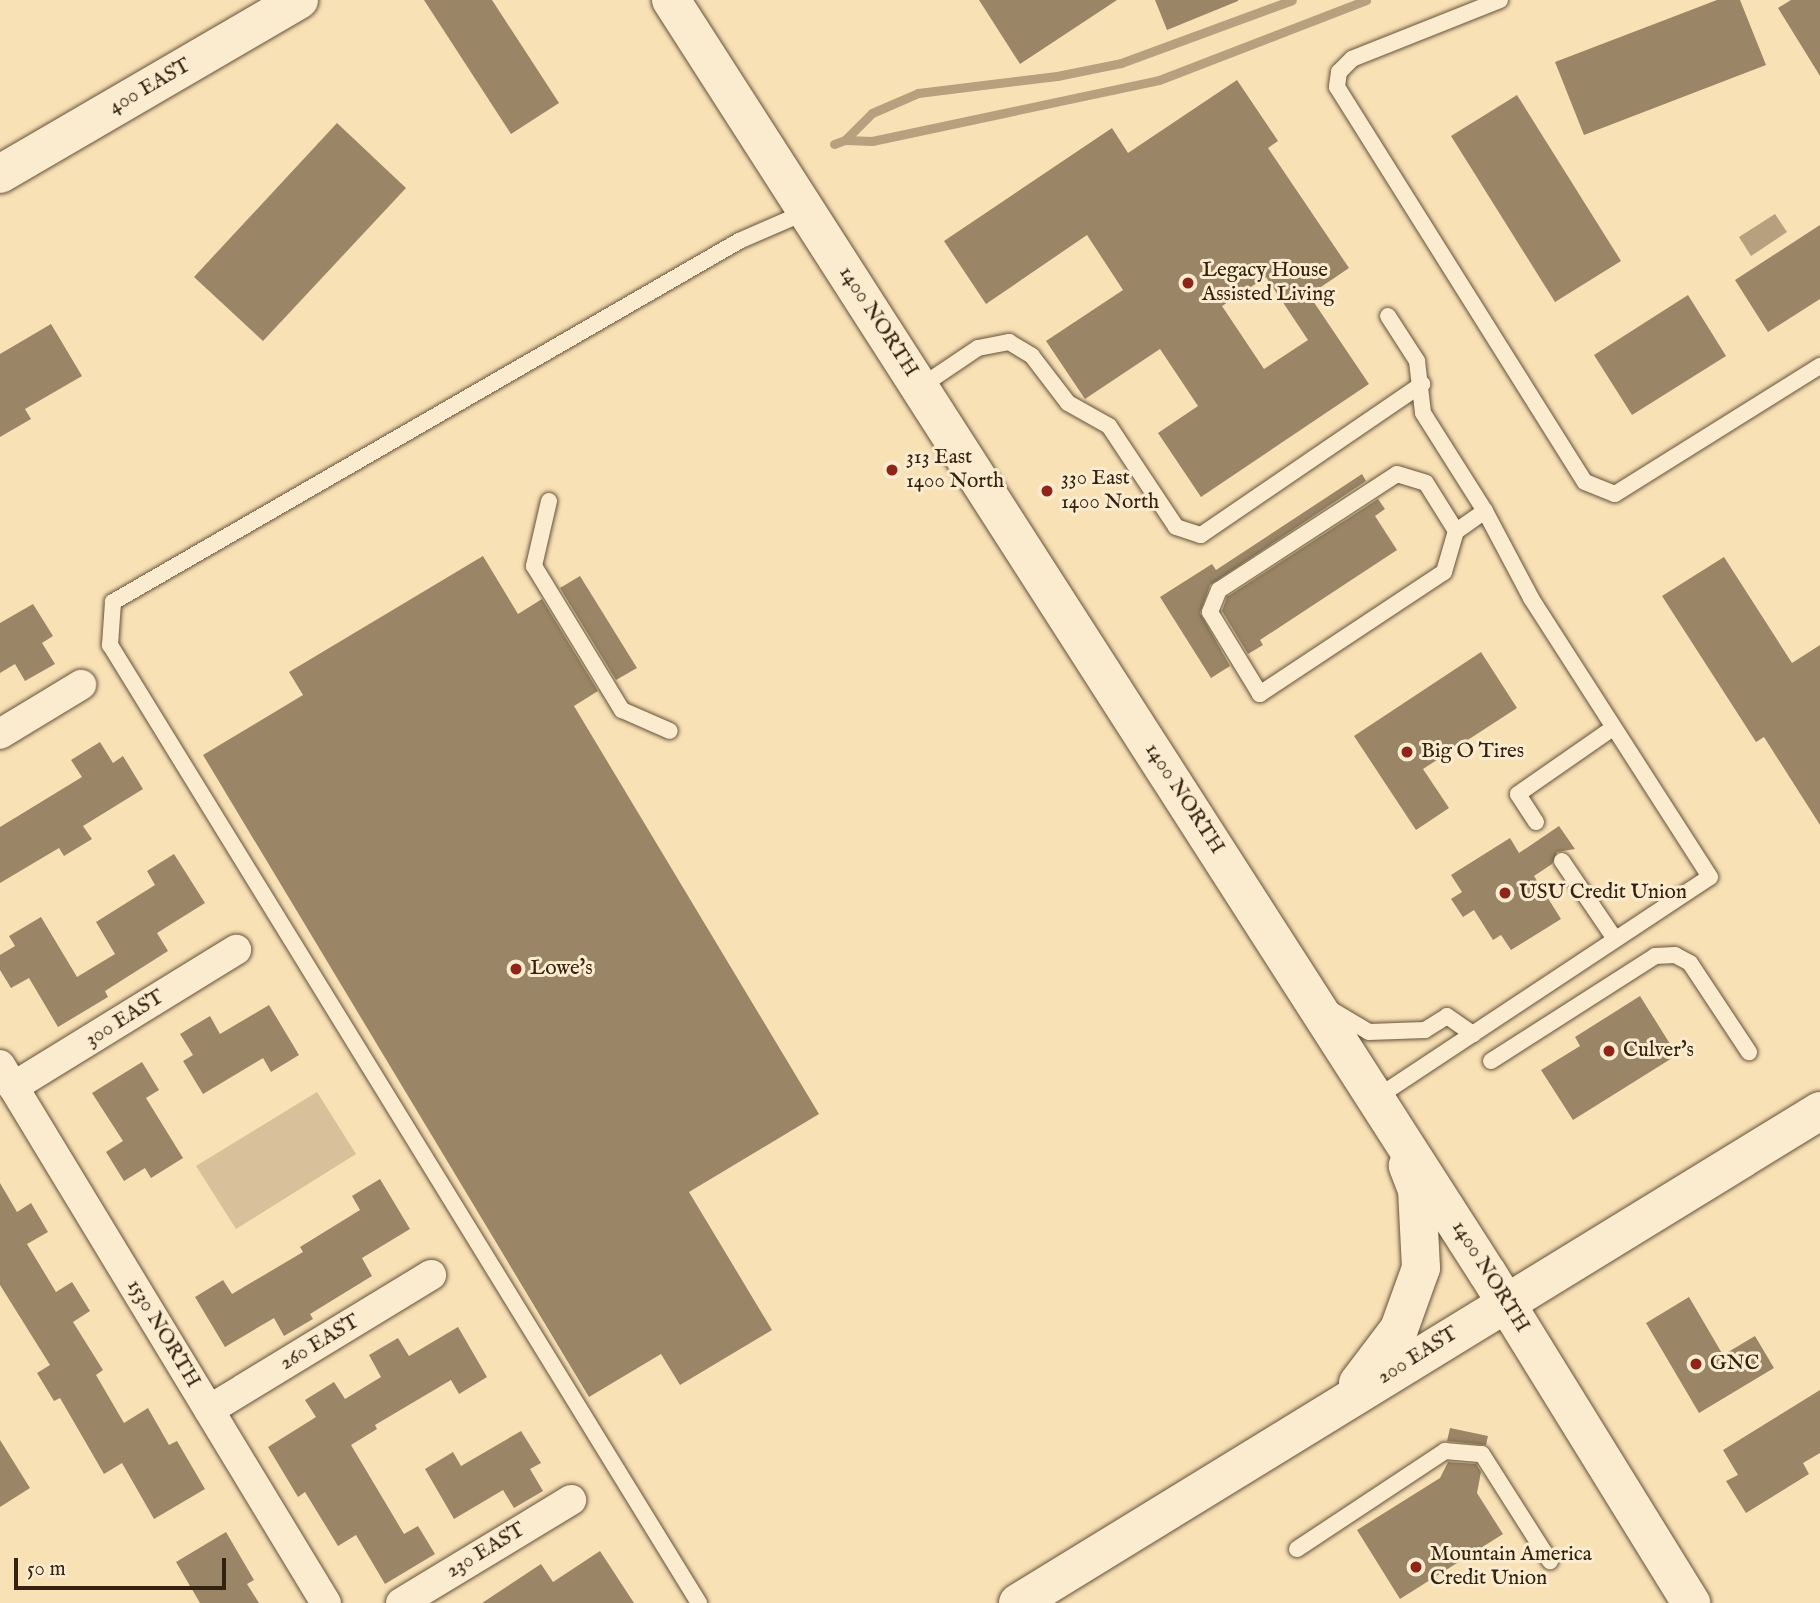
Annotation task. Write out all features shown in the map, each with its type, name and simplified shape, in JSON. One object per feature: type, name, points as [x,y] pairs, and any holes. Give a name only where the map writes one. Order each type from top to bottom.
[{"type":"main road","name":"400 EAST","points":[[0,174],[299,0]]},
{"type":"main road","name":"1400 NORTH","points":[[671,0],[1506,1302],[1690,1603]]},
{"type":"main road","name":"200 EAST","points":[[1017,1603],[1820,1111]]},
{"type":"main road","points":[[1344,1402],[1399,1329],[1421,1268],[1417,1190],[1385,1113]]},
{"type":"street","points":[[0,734],[81,685]]},
{"type":"street","name":"300 EAST","points":[[7,1076],[236,950]]},
{"type":"street","name":"1530 NORTH","points":[[7,1076],[326,1603]]},
{"type":"street","name":"260 EAST","points":[[209,1410],[431,1275]]},
{"type":"street","name":"230 EAST","points":[[401,1603],[571,1500]]},
{"type":"lane","points":[[1500,0],[1352,59],[1339,72],[1337,87],[1585,482],[1615,494],[1820,366]]},
{"type":"lane","points":[[699,1603],[110,645],[113,602],[728,247],[808,211]]},
{"type":"lane","points":[[1385,1113],[1473,1034],[1710,877],[1531,598],[1485,511],[1423,413],[1422,384],[1417,361],[1388,316]]},
{"type":"lane","points":[[920,387],[978,348],[1009,342],[1032,356],[1068,403],[1109,426],[1176,527],[1201,535],[1422,384]]},
{"type":"lane","points":[[1456,530],[1426,482],[1397,474],[1219,590],[1210,612],[1260,694],[1444,572],[1456,530],[1485,511]]},
{"type":"lane","points":[[549,501],[534,566],[622,710],[670,731]]},
{"type":"lane","points":[[1536,822],[1518,794],[1613,728]]},
{"type":"lane","points":[[1562,861],[1615,939]]},
{"type":"lane","points":[[1491,1061],[1655,956],[1675,955],[1690,963],[1749,1052]]},
{"type":"lane","points":[[1312,999],[1369,1032],[1425,1030],[1447,1016],[1473,1034]]},
{"type":"lane","points":[[1297,1549],[1445,1451],[1482,1454],[1550,1561]]},
{"type":"shaded area","points":[[1775,214],[1787,232],[1751,256],[1739,237]]},
{"type":"shaded area","points":[[317,1092],[356,1154],[236,1229],[196,1166]]},
{"type":"building","points":[[424,0],[492,0],[559,103],[511,134]]},
{"type":"building","points":[[979,0],[1117,0],[1020,64]]},
{"type":"building","points":[[1155,0],[1238,0],[1238,1],[1167,30]]},
{"type":"building","points":[[1717,0],[1740,0],[1766,65],[1584,135],[1555,62]]},
{"type":"building","points":[[1791,0],[1820,0],[1820,76],[1778,8]]},
{"type":"building","name":"Legacy House Assisted Living","points":[[1237,80],[1278,141],[1268,148],[1349,268],[1309,295],[1369,384],[1201,497],[1158,433],[1198,406],[1160,349],[1085,399],[1046,341],[1123,290],[1087,235],[986,304],[944,241],[1112,128],[1128,153]],"holes":[[[1266,277],[1308,340],[1264,369],[1222,306]]]},
{"type":"building","points":[[1517,95],[1621,261],[1555,302],[1451,136]]},
{"type":"building","points":[[337,123],[406,188],[263,341],[194,277]]},
{"type":"building","points":[[1820,225],[1820,299],[1768,332],[1735,280]]},
{"type":"building","points":[[1688,295],[1726,356],[1632,415],[1594,355]]},
{"type":"building","points":[[51,324],[82,376],[25,409],[31,419],[0,437],[0,354]]},
{"type":"building","points":[[1362,474],[1366,481],[1210,585],[1200,613],[1230,666],[1211,678],[1160,597],[1212,564],[1216,570]]},
{"type":"building","points":[[1378,499],[1385,509],[1375,516],[1397,550],[1260,640],[1263,645],[1248,654],[1222,611],[1227,597]]},
{"type":"building","points":[[483,556],[518,614],[542,599],[598,691],[574,706],[819,1114],[689,1192],[772,1330],[680,1385],[661,1354],[589,1397],[203,755],[303,695],[289,672]]},
{"type":"building","points":[[1724,557],[1792,663],[1820,645],[1820,825],[1764,737],[1756,742],[1662,596]]},
{"type":"building","points":[[580,576],[637,668],[616,680],[560,588]]},
{"type":"building","points":[[33,604],[53,636],[42,643],[55,664],[25,681],[15,664],[0,673],[0,623]]},
{"type":"building","name":"Big O Tires","points":[[1481,652],[1517,708],[1423,769],[1449,808],[1416,830],[1354,736]]},
{"type":"building","points":[[100,742],[113,763],[123,756],[143,789],[83,826],[92,839],[64,856],[59,848],[0,883],[0,827],[82,777],[71,760]]},
{"type":"building","points":[[1559,826],[1575,849],[1557,852],[1552,864],[1534,876],[1561,919],[1511,950],[1501,935],[1493,940],[1474,910],[1463,917],[1451,899],[1462,892],[1451,875],[1510,838],[1519,853]]},
{"type":"building","points":[[174,854],[205,903],[157,933],[168,951],[105,991],[108,997],[58,1027],[29,978],[11,988],[0,970],[0,955],[15,946],[9,936],[41,917],[77,977],[115,954],[96,922],[155,885],[147,871]]},
{"type":"building","points":[[1640,996],[1677,1055],[1573,1120],[1541,1070],[1580,1046],[1575,1037]]},
{"type":"building","points":[[269,1005],[299,1055],[271,1072],[263,1058],[203,1094],[183,1061],[193,1055],[180,1034],[210,1016],[220,1034]]},
{"type":"building","points":[[142,1062],[159,1090],[146,1098],[183,1158],[151,1178],[145,1168],[124,1181],[106,1152],[123,1141],[92,1093]]},
{"type":"building","points":[[380,1179],[410,1229],[362,1258],[372,1276],[310,1314],[313,1319],[284,1336],[274,1318],[225,1347],[195,1297],[223,1280],[232,1294],[303,1252],[300,1247],[360,1210],[352,1196]]},
{"type":"building","points":[[0,1183],[17,1212],[31,1203],[48,1232],[27,1244],[56,1292],[72,1282],[90,1311],[73,1322],[103,1370],[96,1375],[124,1423],[148,1408],[169,1445],[177,1441],[205,1489],[154,1519],[122,1463],[104,1474],[60,1398],[54,1401],[37,1373],[50,1365],[0,1285]]},
{"type":"building","points":[[1689,1297],[1723,1355],[1755,1336],[1774,1368],[1699,1413],[1646,1323]]},
{"type":"building","points":[[458,1327],[487,1377],[459,1394],[451,1380],[375,1425],[377,1429],[351,1445],[404,1534],[418,1526],[435,1554],[385,1584],[356,1535],[338,1546],[305,1492],[298,1497],[268,1447],[316,1417],[305,1400],[334,1382],[345,1399],[381,1377],[369,1355],[398,1338],[409,1356]]},
{"type":"building","points":[[1820,1390],[1820,1453],[1803,1463],[1809,1474],[1746,1513],[1726,1481],[1738,1475],[1723,1450]]},
{"type":"building","points":[[1450,1428],[1488,1436],[1486,1445],[1447,1441]]},
{"type":"building","points":[[521,1431],[541,1463],[530,1469],[543,1491],[514,1508],[503,1490],[454,1519],[425,1469],[453,1452],[461,1466]]},
{"type":"building","points":[[0,1440],[30,1488],[0,1507]]},
{"type":"building","name":"Mountain America Credit Union","points":[[1448,1462],[1476,1464],[1481,1472],[1477,1493],[1503,1534],[1400,1599],[1357,1530],[1440,1478]]},
{"type":"building","points":[[226,1532],[254,1580],[247,1584],[259,1603],[200,1603],[176,1562]]},
{"type":"building","points":[[600,1551],[634,1603],[482,1603],[541,1564],[553,1582]]},
{"type":"waterway","points":[[845,140],[872,113],[918,93],[1057,76],[1121,63],[1292,0]]},
{"type":"waterway","points":[[834,144],[845,140],[872,141],[1159,80],[1366,0]]},
{"type":"place","name":"Legacy House Assisted Living","points":[[1188,283]]},
{"type":"place","name":"313 East 1400 North","points":[[892,470]]},
{"type":"place","name":"330 East 1400 North","points":[[1047,491]]},
{"type":"place","name":"Big O Tires","points":[[1407,752]]},
{"type":"place","name":"USU Credit Union","points":[[1505,893]]},
{"type":"place","name":"Lowe's","points":[[516,969]]},
{"type":"place","name":"Culver's","points":[[1609,1051]]},
{"type":"place","name":"GNC","points":[[1696,1364]]},
{"type":"place","name":"Mountain America Credit Union","points":[[1416,1567]]}]
